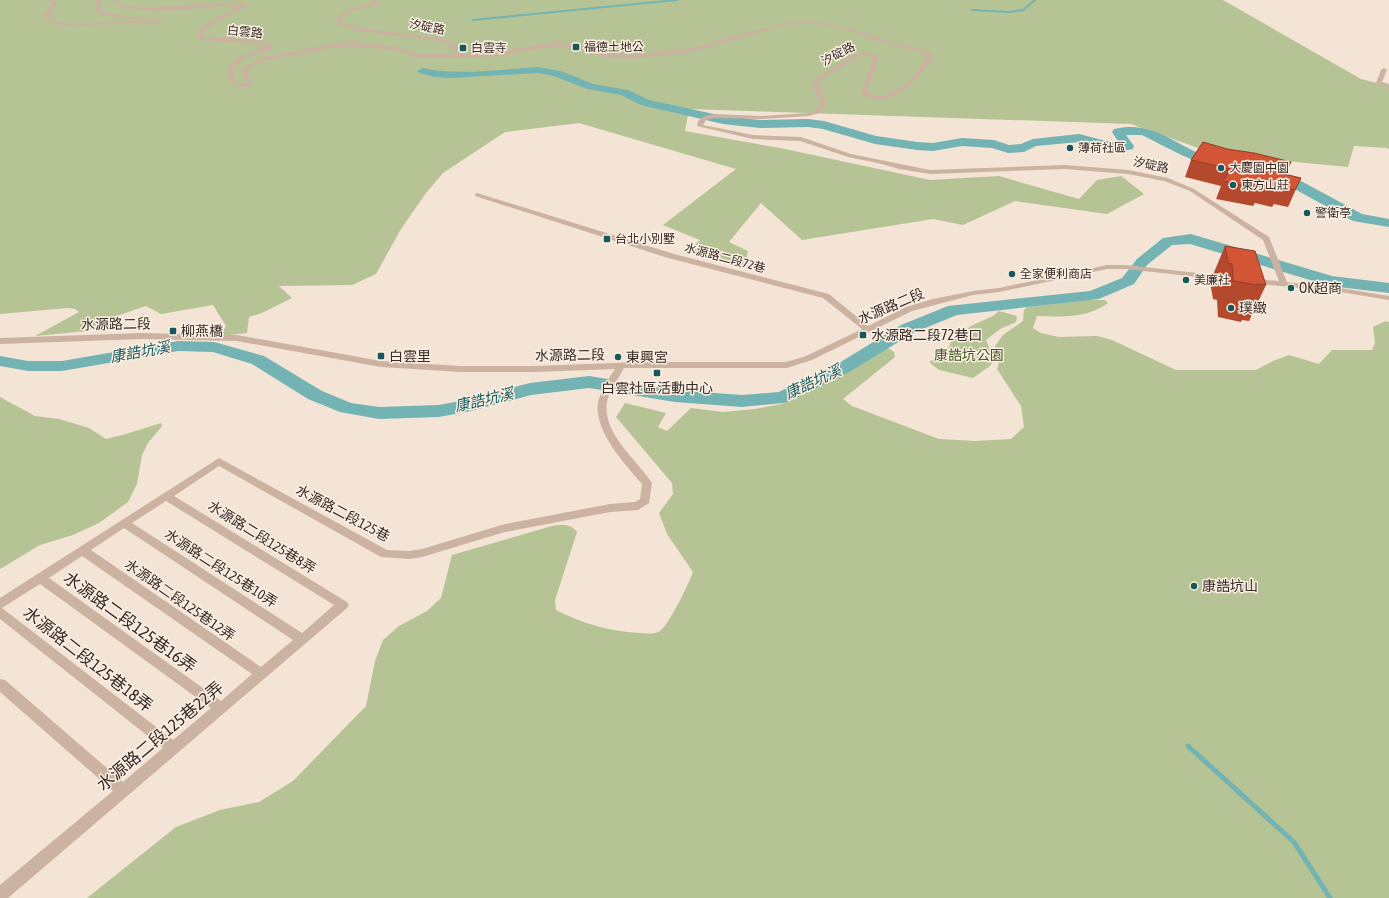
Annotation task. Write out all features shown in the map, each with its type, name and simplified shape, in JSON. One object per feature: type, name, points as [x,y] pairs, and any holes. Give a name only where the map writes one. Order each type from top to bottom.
[{"type":"street","points":[[50,0],[55,4],[46,15],[47,17],[65,25],[73,26],[112,22],[154,23],[164,20],[102,14],[98,10],[98,0]]},
{"type":"street","name":"白雲路","points":[[113,0],[118,5],[131,8],[244,5],[238,10],[214,21],[199,33],[200,37],[210,39],[246,41],[270,45],[267,49],[243,57],[230,68],[231,80],[238,85],[243,86],[250,84],[245,76],[246,68],[261,60],[330,46],[355,44],[399,49],[418,56],[471,56]]},
{"type":"street","name":"汐碇路","points":[[372,0],[379,4],[350,10],[338,19],[341,24],[359,29],[446,41],[461,54],[471,56],[500,54],[555,44],[569,45],[604,55],[629,57],[645,56],[692,50],[770,27],[798,22],[849,29],[876,39],[920,50],[928,54],[930,57],[919,74],[894,94],[881,99],[867,97],[864,94],[876,57],[868,54],[862,54],[856,56],[818,79],[815,85],[824,104],[816,112],[809,115],[775,117],[714,116],[702,119],[700,126],[753,137],[801,139],[850,156],[930,172],[1064,167],[1128,172],[1166,179],[1192,190],[1266,239],[1284,285]]},
{"type":"street","points":[[1384,70],[1379,83],[1389,86]]},
{"type":"street","name":"水源路二段72巷","points":[[477,195],[672,256],[826,296],[867,329]]},
{"type":"street","name":"水源路二段","points":[[0,340],[142,336],[237,338],[391,365],[461,369],[619,370],[639,365],[786,365],[809,358],[909,309],[936,301],[1107,268],[1126,267],[1284,285]]},
{"type":"street","points":[[1284,285],[1347,291],[1389,298]]},
{"type":"street","name":"水源路二段125巷","points":[[0,604],[219,461],[385,554],[409,555],[422,553],[505,528],[610,508],[638,506],[645,500],[647,483],[610,433],[603,418],[602,401],[619,370]]},
{"type":"street","name":"水源路二段125巷8弄","points":[[166,496],[343,605]]},
{"type":"street","name":"水源路二段125巷10弄","points":[[124,523],[302,639]]},
{"type":"street","name":"水源路二段125巷12弄","points":[[82,550],[261,674]]},
{"type":"street","name":"水源路二段125巷16弄","points":[[40,578],[220,708]]},
{"type":"street","name":"水源路二段125巷22弄","points":[[0,895],[343,605]]},
{"type":"street","name":"水源路二段125巷18弄","points":[[0,612],[173,748]]},
{"type":"street","points":[[0,684],[123,791]]},
{"type":"green space","points":[[0,0],[1223,0],[1361,79],[1389,86],[1389,149],[1354,146],[1348,167],[1215,154],[1131,124],[689,109],[685,131],[785,149],[930,180],[999,176],[1079,199],[1097,180],[1121,176],[1144,194],[1107,214],[1015,201],[963,225],[933,219],[802,240],[761,203],[729,242],[748,251],[745,263],[754,270],[688,251],[700,240],[663,225],[736,169],[579,123],[505,132],[443,173],[426,193],[401,229],[376,274],[352,285],[279,286],[292,298],[262,313],[249,317],[247,333],[220,336],[226,326],[213,305],[161,314],[146,306],[102,321],[88,331],[35,336],[79,312],[75,309],[68,308],[0,314]]},
{"type":"green space","points":[[1084,300],[1105,300],[1108,303],[1092,312],[1074,316],[1037,316],[1033,328],[1041,333],[1059,337],[1097,336],[1112,340],[1176,370],[1256,370],[1289,355],[1319,364],[1332,350],[1372,350],[1375,343],[1373,327],[1386,321],[1389,322],[1389,898],[87,898],[176,827],[220,810],[259,802],[293,781],[366,706],[375,661],[383,640],[399,626],[427,611],[441,598],[452,555],[552,526],[562,525],[572,527],[577,532],[555,600],[556,610],[586,623],[606,629],[647,633],[655,633],[660,631],[673,613],[693,572],[667,534],[659,513],[673,494],[672,483],[616,417],[625,403],[666,413],[658,427],[667,431],[691,408],[723,412],[755,409],[781,404],[825,383],[879,351],[888,348],[894,352],[895,357],[843,399],[852,406],[939,439],[975,441],[1011,439],[1024,427],[1021,406],[997,369],[1000,360],[995,346],[1003,335],[1023,321],[1024,310],[1027,307]]},
{"type":"green space","name":"康誥坑公園","points":[[999,311],[1017,316],[1016,322],[1000,329],[986,340],[994,360],[990,366],[973,378],[939,370],[929,362],[946,353],[951,342],[971,326],[993,316]]},
{"type":"green space","points":[[0,397],[35,416],[59,419],[89,428],[106,439],[161,423],[162,426],[148,443],[142,455],[137,484],[128,502],[99,523],[73,535],[40,545],[0,569]]},
{"type":"building","points":[[1203,142],[1227,149],[1254,153],[1291,162],[1284,174],[1301,178],[1295,190],[1281,186],[1280,190],[1262,185],[1261,189],[1223,181],[1230,169],[1191,160]]},
{"type":"building","points":[[1225,246],[1255,251],[1266,285],[1233,281],[1232,264],[1228,263]]},
{"type":"waterway","points":[[473,20],[677,0]]},
{"type":"waterway","points":[[972,10],[1009,12],[1023,10],[1035,0]]},
{"type":"waterway","points":[[423,71],[435,74],[450,75],[538,70],[557,73],[591,87],[624,92],[645,103],[723,120],[760,124],[808,123],[824,125],[875,140],[917,146],[933,147],[962,142],[994,144],[1008,149],[1024,148],[1033,143],[1079,138],[1105,145],[1123,147],[1128,146],[1118,132],[1133,130],[1145,132],[1210,162],[1220,163]]},
{"type":"waterway","points":[[1273,174],[1283,177],[1358,218],[1389,223]]},
{"type":"waterway","name":"康誥坑溪","points":[[0,361],[28,366],[62,366],[178,346],[214,347],[258,360],[315,395],[347,408],[379,413],[439,411],[471,405],[530,389],[589,382],[675,396],[742,401],[783,397],[845,367],[907,329],[954,310],[1093,296],[1128,281],[1142,262],[1168,241],[1191,239],[1330,281],[1389,288]]},
{"type":"waterway","points":[[1188,746],[1294,842],[1330,898]]},
{"type":"place","name":"福德土地公","points":[[576,47]]},
{"type":"place","name":"白雲寺","points":[[463,48]]},
{"type":"place","name":"薄荷社區","points":[[1070,148]]},
{"type":"place","name":"大慶園中園","points":[[1221,168]]},
{"type":"place","name":"東方山莊","points":[[1233,185]]},
{"type":"place","name":"警衛亭","points":[[1307,213]]},
{"type":"place","name":"台北小別墅","points":[[607,239]]},
{"type":"place","name":"全家便利商店","points":[[1012,274]]},
{"type":"place","name":"美廉社","points":[[1186,280]]},
{"type":"place","name":"OK超商","points":[[1291,288]]},
{"type":"place","name":"璞緻","points":[[1231,308]]},
{"type":"place","name":"柳燕橋","points":[[173,331]]},
{"type":"place","name":"水源路二段72巷口","points":[[863,335]]},
{"type":"place","name":"白雲里","points":[[381,356]]},
{"type":"place","name":"東興宮","points":[[618,357]]},
{"type":"place","name":"白雲社區活動中心","points":[[657,373]]},
{"type":"place","name":"康誥坑山","points":[[1194,586]]}]
